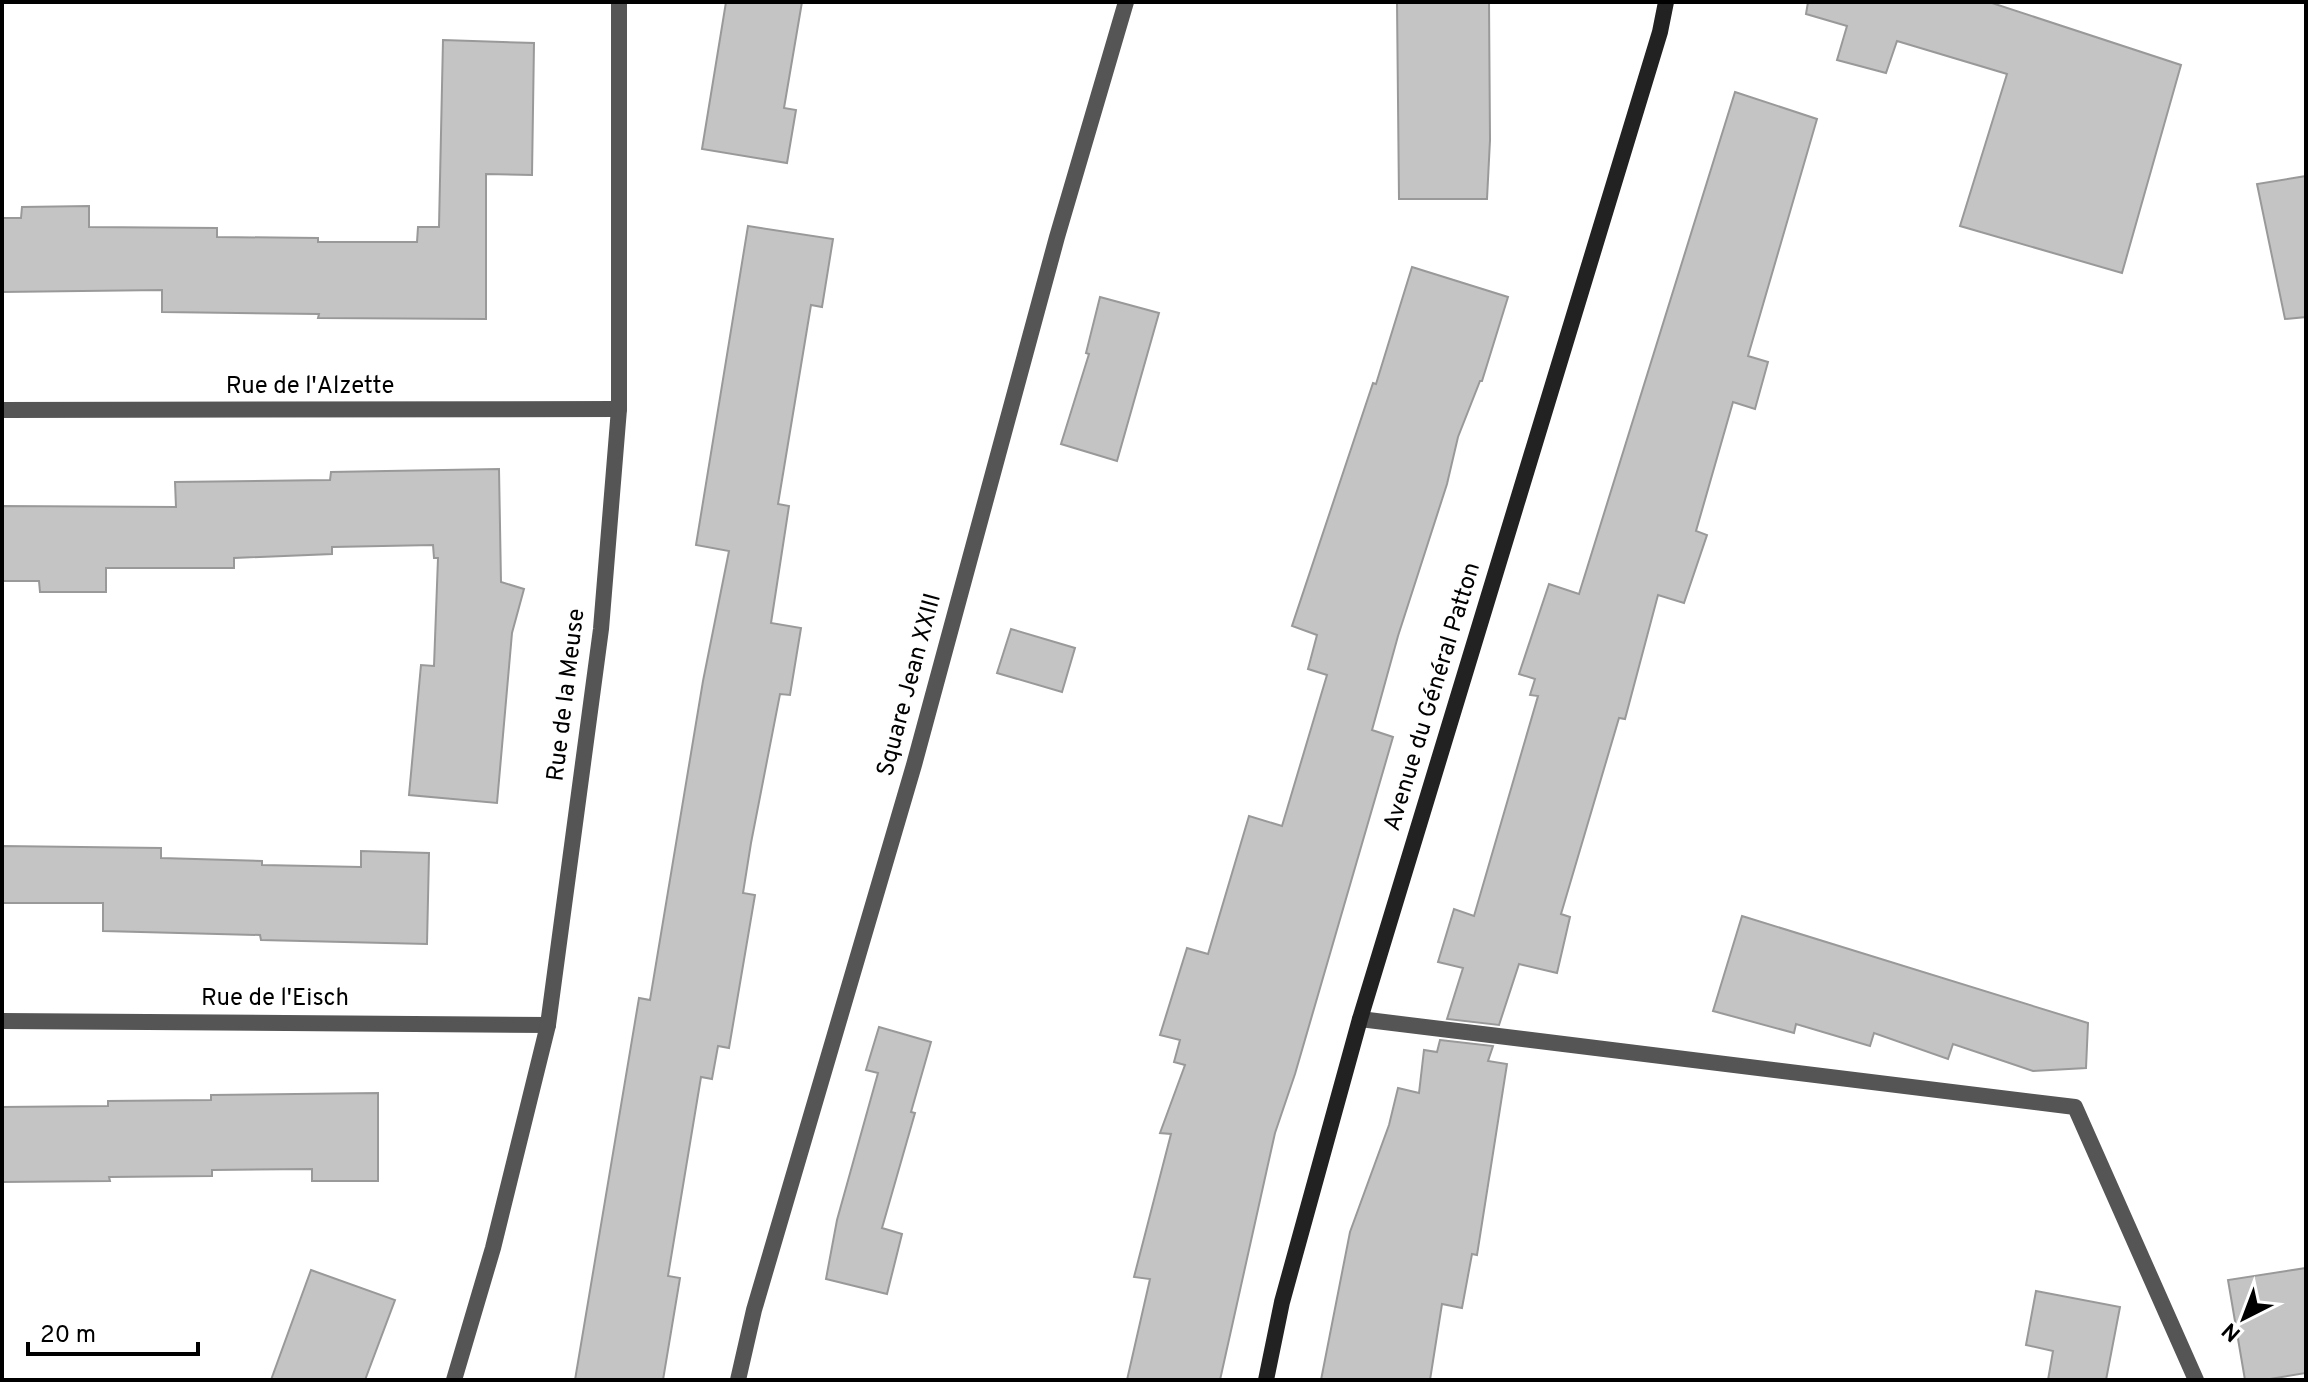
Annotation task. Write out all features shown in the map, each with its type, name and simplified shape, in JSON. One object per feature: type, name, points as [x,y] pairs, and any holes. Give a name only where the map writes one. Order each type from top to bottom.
[{"type":"main road","name":"Avenue du Général Patton","points":[[1266,1380],[1282,1302],[1360,1019],[1660,32],[1666,2]]},
{"type":"main road","name":"Avenue du Général Patton","points":[[1660,32],[1674,2]]},
{"type":"street","name":"Rue de la Meuse","points":[[454,1380],[493,1248],[548,1025],[601,629],[619,409],[619,2]]},
{"type":"street","name":"Square Jean XXIII","points":[[738,1380],[754,1310],[914,765],[1057,237],[1126,2]]},
{"type":"street","name":"Rue de l'Alzette","points":[[2,410],[619,409]]},
{"type":"street","points":[[1360,1019],[2075,1107],[2196,1380]]},
{"type":"street","name":"Rue de l'Eisch","points":[[2,1021],[548,1025]]},
{"type":"building","points":[[726,2],[802,2],[784,108],[796,110],[787,163],[702,149]]},
{"type":"building","points":[[1397,2],[1489,2],[1490,140],[1487,199],[1399,199]]},
{"type":"building","points":[[1808,2],[1989,2],[2181,65],[2122,273],[1960,226],[2007,74],[1897,41],[1886,73],[1837,60],[1847,26],[1806,14]]},
{"type":"building","points":[[443,40],[534,43],[532,175],[486,174],[486,319],[318,318],[319,314],[162,312],[162,290],[2,292],[2,218],[21,218],[22,207],[89,206],[89,227],[217,228],[217,237],[318,238],[318,242],[417,242],[418,227],[439,227]]},
{"type":"building","points":[[1735,92],[1817,119],[1748,356],[1768,362],[1755,409],[1733,402],[1696,531],[1707,535],[1684,603],[1658,595],[1625,719],[1619,718],[1561,914],[1570,917],[1557,973],[1519,964],[1499,1025],[1447,1019],[1463,968],[1438,962],[1454,909],[1474,916],[1538,696],[1530,695],[1535,679],[1519,674],[1549,584],[1579,594]]},
{"type":"building","points":[[2306,176],[2306,317],[2285,319],[2257,184]]},
{"type":"building","points":[[748,226],[833,239],[822,307],[811,305],[778,504],[789,506],[771,623],[801,628],[790,695],[780,694],[751,843],[743,893],[755,895],[729,1048],[718,1046],[712,1079],[701,1077],[668,1276],[680,1278],[663,1380],[575,1380],[639,998],[650,1000],[703,681],[729,551],[696,545]]},
{"type":"building","points":[[1412,267],[1508,297],[1482,381],[1458,437],[1447,484],[1398,636],[1372,730],[1393,737],[1275,1133],[1220,1380],[1127,1380],[1150,1279],[1134,1277],[1171,1134],[1160,1133],[1185,1065],[1174,1062],[1180,1040],[1160,1035],[1187,948],[1208,954],[1249,816],[1282,826],[1327,675],[1308,669],[1317,635],[1292,626],[1373,383],[1376,384]]},
{"type":"building","points":[[1100,297],[1159,313],[1117,461],[1061,444],[1089,354],[1086,353]]},
{"type":"building","points":[[499,469],[501,582],[524,589],[512,633],[497,803],[409,795],[421,665],[434,666],[438,558],[434,558],[433,545],[332,547],[332,554],[234,558],[234,568],[106,568],[106,592],[40,592],[39,581],[2,581],[2,506],[176,507],[175,482],[330,480],[331,472]]},
{"type":"building","points":[[1011,629],[1075,648],[1062,692],[997,673]]},
{"type":"building","points":[[2,846],[161,848],[161,858],[262,861],[262,865],[361,867],[361,851],[429,853],[427,944],[261,940],[260,935],[103,931],[103,903],[2,903]]},
{"type":"building","points":[[1742,916],[2088,1023],[2086,1068],[2033,1071],[1953,1044],[1948,1059],[1874,1033],[1870,1046],[1796,1024],[1794,1033],[1713,1011]]},
{"type":"building","points":[[879,1027],[931,1042],[911,1112],[915,1113],[882,1228],[902,1234],[887,1294],[826,1279],[837,1220],[878,1073],[866,1070]]},
{"type":"building","points":[[1440,1040],[1493,1046],[1488,1061],[1507,1064],[1477,1255],[1472,1254],[1462,1308],[1442,1304],[1430,1380],[1321,1380],[1350,1232],[1389,1125],[1398,1088],[1419,1093],[1424,1050],[1437,1052]]},
{"type":"building","points":[[378,1093],[378,1181],[312,1181],[312,1169],[212,1170],[212,1176],[109,1177],[110,1181],[2,1182],[2,1107],[108,1106],[108,1101],[211,1100],[211,1095]]},
{"type":"building","points":[[2306,1268],[2306,1373],[2245,1380],[2228,1280]]},
{"type":"building","points":[[311,1270],[395,1300],[365,1380],[271,1380]]},
{"type":"building","points":[[2036,1291],[2120,1307],[2106,1380],[2048,1380],[2053,1351],[2026,1345]]}]
